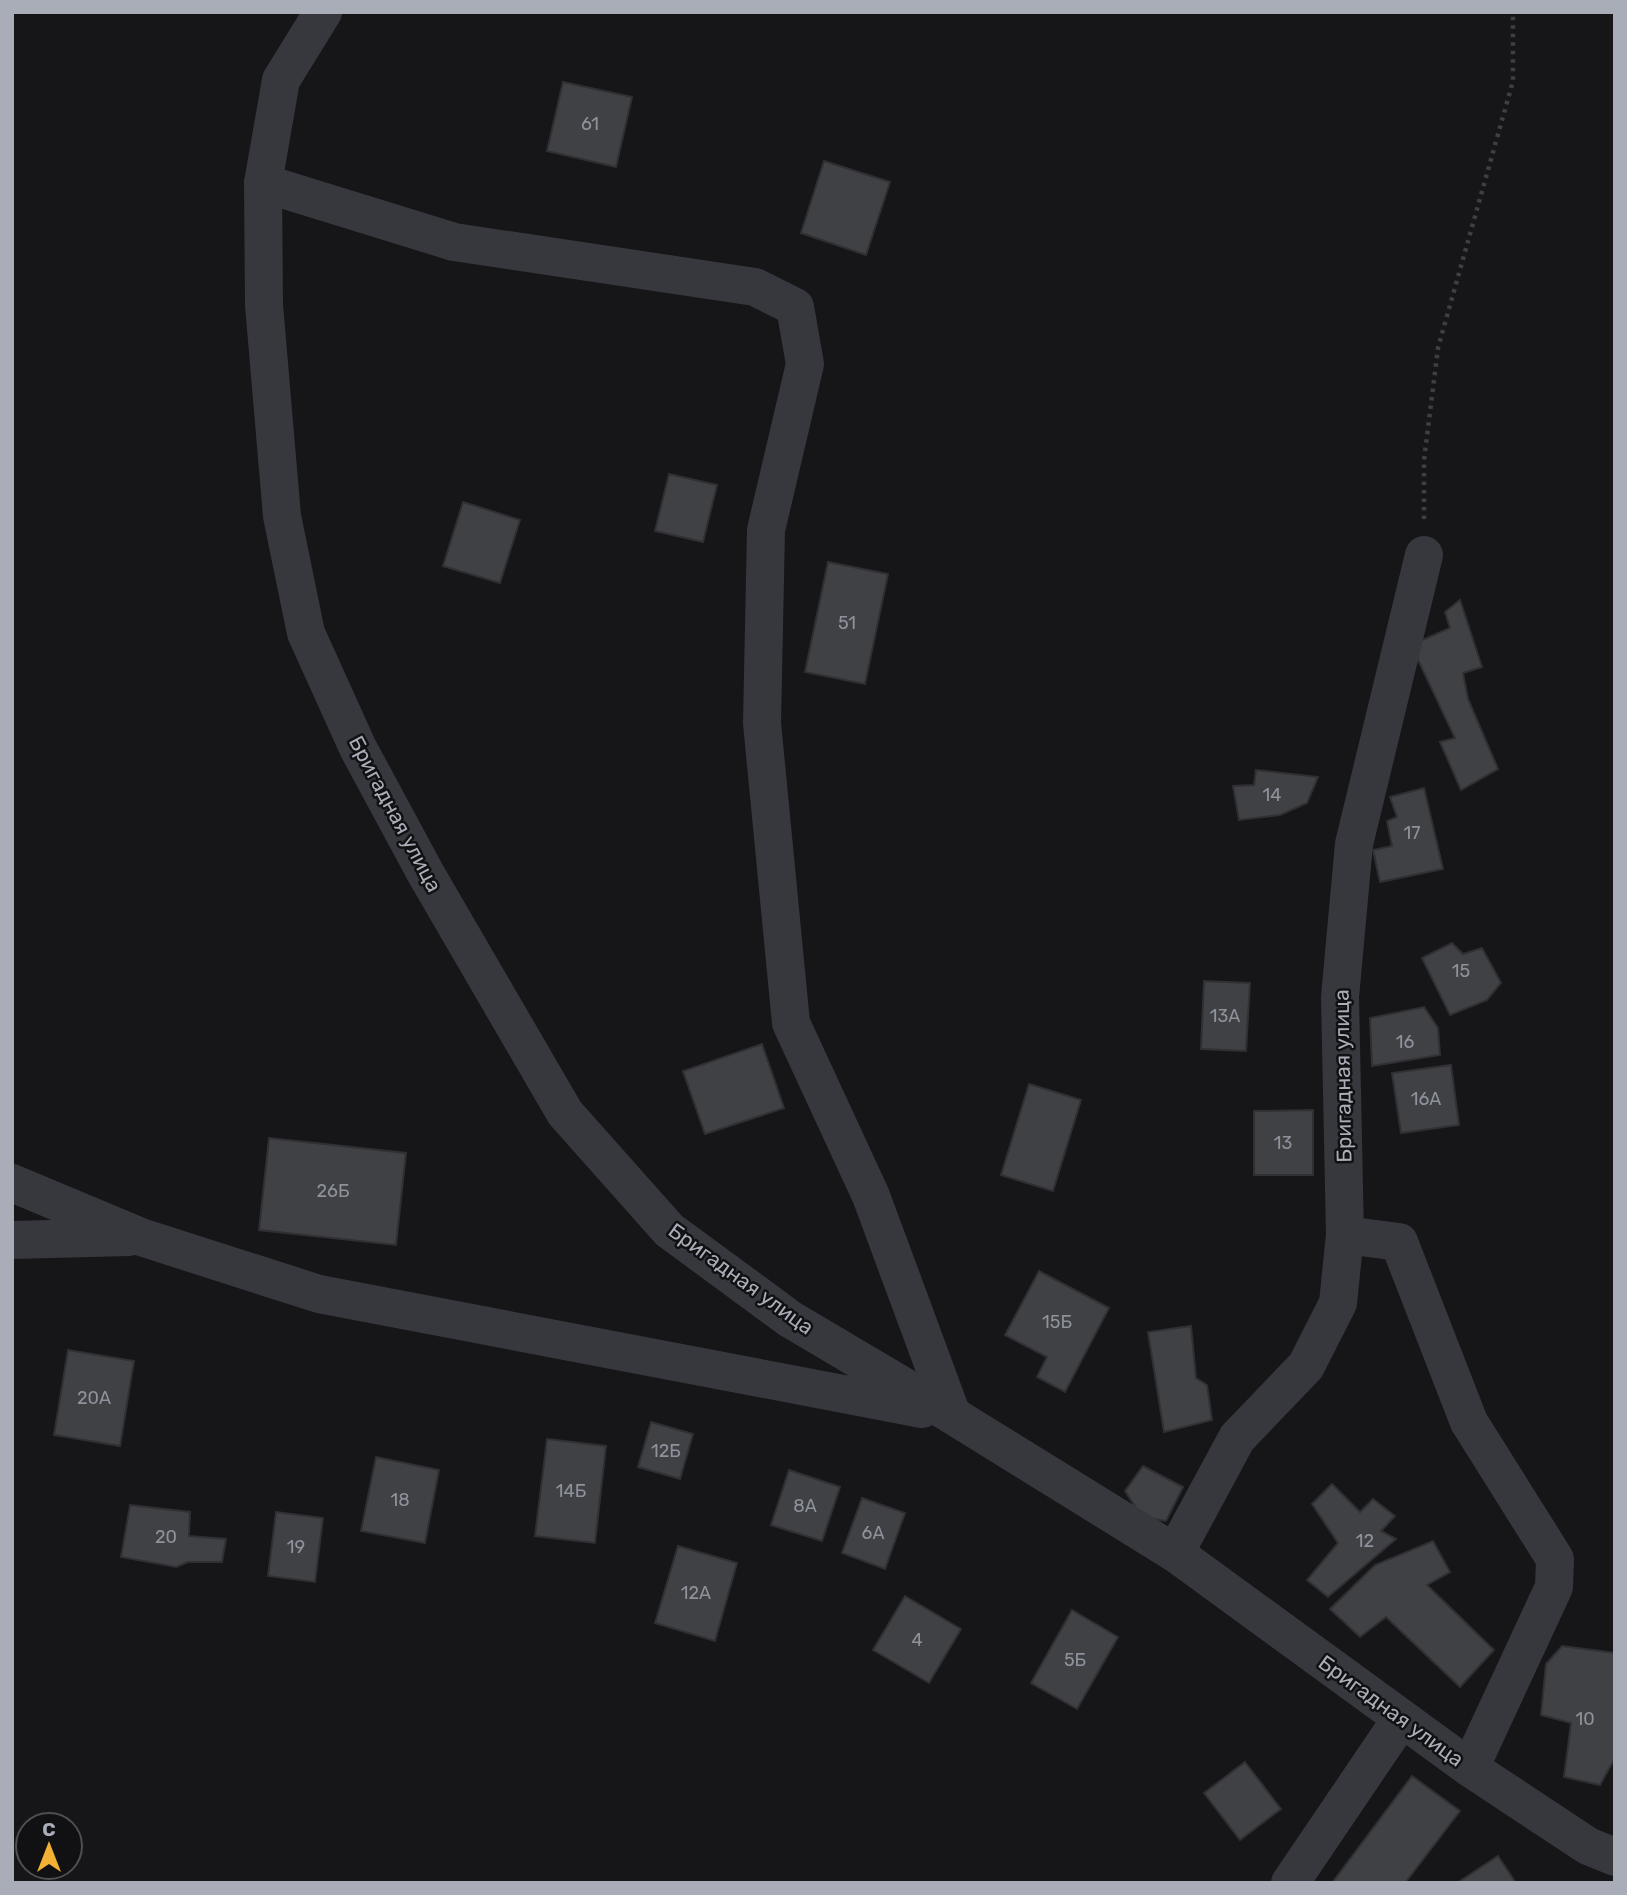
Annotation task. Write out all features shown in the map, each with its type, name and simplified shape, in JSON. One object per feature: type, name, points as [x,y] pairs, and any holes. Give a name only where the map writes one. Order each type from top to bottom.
[{"type":"street","name":"Бригадная улица","points":[[323,12],[281,80],[263,183],[264,306],[282,516],[306,634],[358,748],[426,874],[565,1113],[669,1230],[790,1319],[952,1415],[1175,1553],[1470,1768],[1588,1846],[1615,1857]]},
{"type":"street","points":[[263,183],[454,242],[755,287],[794,307],[804,365],[765,530],[762,723],[791,1023],[871,1196],[952,1415]]},
{"type":"street","name":"Бригадная улица","points":[[1175,1553],[1237,1438],[1306,1366],[1338,1303],[1345,1236],[1340,996],[1354,844],[1424,555]]},
{"type":"street","name":"Бригадная улица","points":[[12,1183],[141,1237],[318,1294],[952,1415]]},
{"type":"street","points":[[1345,1236],[1399,1242],[1469,1422],[1555,1559],[1554,1587],[1470,1768]]},
{"type":"street","points":[[12,1240],[141,1237]]},
{"type":"street","points":[[1290,1883],[1402,1719]]},
{"type":"path","points":[[1424,555],[1424,460],[1438,348],[1513,81],[1513,12]]},
{"type":"building","points":[[563,82],[632,97],[616,167],[547,151]]},
{"type":"building","points":[[824,161],[890,182],[866,255],[801,233]]},
{"type":"building","points":[[669,474],[717,485],[703,542],[655,531]]},
{"type":"building","points":[[463,502],[520,520],[500,583],[443,566]]},
{"type":"building","points":[[828,562],[888,574],[865,684],[805,672]]},
{"type":"building","points":[[1460,600],[1482,667],[1463,673],[1468,699],[1498,769],[1461,790],[1440,742],[1455,738],[1411,645],[1450,628],[1445,612]]},
{"type":"building","points":[[1256,770],[1318,777],[1307,803],[1280,815],[1239,820],[1233,786],[1254,785]]},
{"type":"building","points":[[1424,788],[1443,869],[1380,882],[1373,850],[1392,846],[1387,821],[1397,817],[1390,797]]},
{"type":"building","points":[[1452,943],[1463,954],[1482,948],[1501,983],[1487,1000],[1450,1015],[1422,958]]},
{"type":"building","points":[[1204,981],[1250,983],[1246,1051],[1201,1049]]},
{"type":"building","points":[[1424,1007],[1438,1028],[1440,1055],[1372,1066],[1370,1018]]},
{"type":"building","points":[[762,1044],[784,1108],[705,1134],[683,1071]]},
{"type":"building","points":[[1451,1065],[1459,1125],[1401,1133],[1392,1073]]},
{"type":"building","points":[[1029,1084],[1081,1100],[1053,1191],[1001,1175]]},
{"type":"building","points":[[1313,1110],[1313,1175],[1254,1175],[1254,1111]]},
{"type":"building","points":[[269,1138],[406,1153],[396,1245],[259,1230]]},
{"type":"building","points":[[1039,1271],[1109,1308],[1065,1392],[1037,1377],[1047,1357],[1005,1335]]},
{"type":"building","points":[[1191,1326],[1196,1378],[1207,1385],[1212,1420],[1164,1432],[1148,1332]]},
{"type":"building","points":[[68,1350],[134,1361],[120,1446],[54,1435]]},
{"type":"building","points":[[651,1422],[693,1434],[680,1479],[638,1467]]},
{"type":"building","points":[[547,1439],[606,1446],[595,1543],[535,1536]]},
{"type":"building","points":[[376,1457],[439,1470],[425,1543],[361,1531]]},
{"type":"building","points":[[1143,1466],[1183,1487],[1166,1521],[1142,1517],[1125,1491]]},
{"type":"building","points":[[789,1470],[840,1487],[822,1541],[771,1525]]},
{"type":"building","points":[[1332,1484],[1360,1512],[1373,1499],[1395,1516],[1381,1531],[1396,1539],[1328,1597],[1307,1580],[1338,1543],[1312,1504]]},
{"type":"building","points":[[862,1498],[905,1513],[885,1569],[842,1553]]},
{"type":"building","points":[[130,1505],[190,1512],[189,1536],[226,1539],[222,1562],[188,1562],[176,1567],[121,1557]]},
{"type":"building","points":[[276,1512],[323,1518],[315,1582],[268,1576]]},
{"type":"building","points":[[1433,1541],[1450,1572],[1427,1585],[1494,1650],[1460,1687],[1386,1617],[1360,1637],[1330,1609],[1375,1565]]},
{"type":"building","points":[[678,1546],[737,1563],[715,1641],[655,1623]]},
{"type":"building","points":[[905,1596],[961,1629],[929,1683],[873,1650]]},
{"type":"building","points":[[1072,1610],[1118,1637],[1077,1709],[1031,1683]]},
{"type":"building","points":[[1562,1646],[1615,1653],[1615,1758],[1600,1785],[1564,1777],[1571,1723],[1541,1715],[1546,1664]]},
{"type":"building","points":[[1245,1762],[1281,1809],[1240,1840],[1204,1793]]},
{"type":"building","points":[[1412,1776],[1460,1811],[1405,1883],[1332,1883]]},
{"type":"building","points":[[1498,1856],[1516,1883],[1457,1883]]}]
